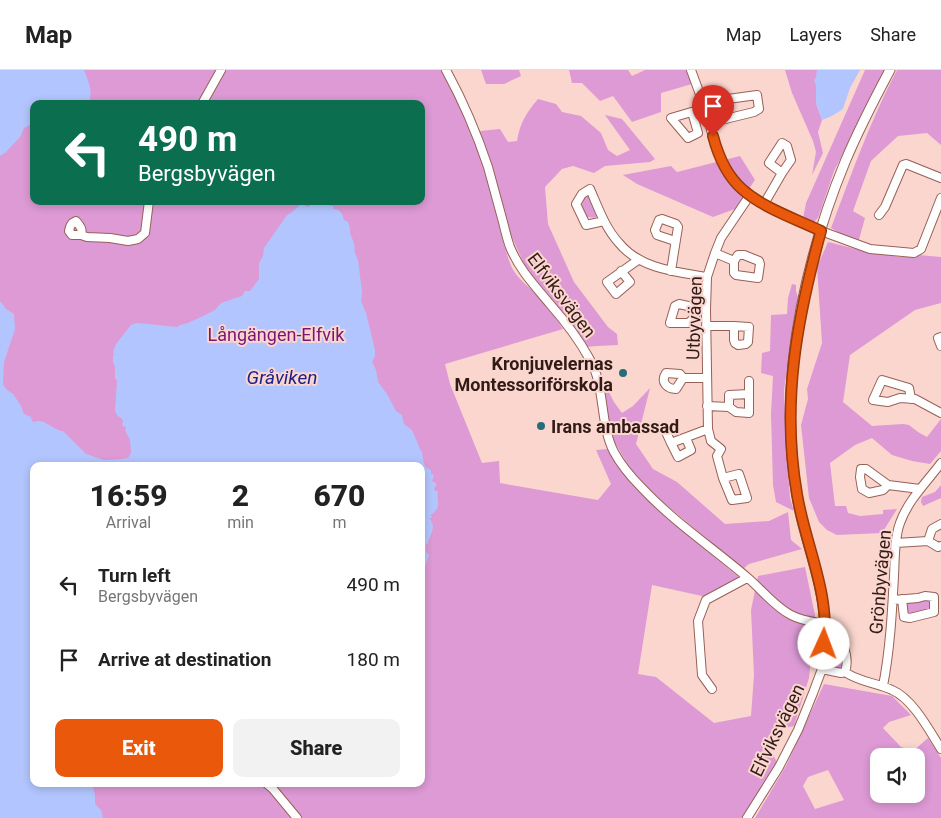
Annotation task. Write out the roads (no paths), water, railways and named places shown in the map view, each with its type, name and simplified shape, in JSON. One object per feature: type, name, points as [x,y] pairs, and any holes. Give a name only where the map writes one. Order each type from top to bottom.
[{"type":"main road","points":[[825,625],[821,593],[797,496],[792,457],[790,410],[792,368],[798,324],[821,231],[848,156],[890,70]]},
{"type":"street","points":[[204,100],[222,70]]},
{"type":"street","name":"Elfviksvägen","points":[[446,70],[478,138],[510,247],[516,260],[529,280],[572,332],[590,359],[599,383],[608,440],[614,453],[628,473],[678,522],[784,611],[803,620],[825,625],[822,669],[798,730],[776,773],[747,818]]},
{"type":"street","points":[[691,70],[722,162],[728,173],[742,189],[764,204],[821,231],[870,249],[914,253],[921,249],[941,198]]},
{"type":"street","points":[[692,112],[705,108]]},
{"type":"street","points":[[709,123],[729,118]]},
{"type":"street","points":[[878,215],[886,207],[902,165],[906,164],[941,178]]},
{"type":"street","points":[[764,204],[782,173]]},
{"type":"street","points":[[604,221],[586,225],[576,204],[582,194],[590,189],[604,221],[619,244],[638,260],[671,271],[707,278]]},
{"type":"street","name":"Utbyvägen","points":[[723,478],[717,456],[721,449],[711,441],[708,429],[706,406],[706,326],[702,310],[707,278],[721,238],[750,195]]},
{"type":"street","points":[[81,235],[87,238],[110,238],[128,241],[138,239],[145,233],[148,205]]},
{"type":"street","points":[[671,271],[676,241]]},
{"type":"street","points":[[715,253],[734,261]]},
{"type":"street","points":[[621,271],[638,260]]},
{"type":"street","points":[[706,326],[734,326]]},
{"type":"street","points":[[941,337],[938,338],[941,346]]},
{"type":"street","points":[[683,378],[707,378]]},
{"type":"street","points":[[911,399],[909,388],[882,380],[874,400],[888,402],[900,398],[911,399],[915,399],[941,413]]},
{"type":"street","points":[[706,406],[729,407],[736,412],[749,413],[749,381]]},
{"type":"street","points":[[729,407],[729,395],[749,394]]},
{"type":"street","points":[[671,443],[708,429]]},
{"type":"street","points":[[666,432],[678,457],[690,452],[686,438]]},
{"type":"street","name":"Grönbyvägen","points":[[883,686],[889,646],[896,542],[900,522],[920,489],[941,463]]},
{"type":"street","points":[[888,485],[920,489]]},
{"type":"street","points":[[928,542],[932,529],[941,524]]},
{"type":"street","points":[[896,542],[928,542],[938,547],[941,546]]},
{"type":"street","points":[[712,688],[702,675],[698,621],[706,600],[747,578]]},
{"type":"street","points":[[892,600],[925,596],[934,596],[934,612],[910,618],[904,617],[902,599]]},
{"type":"street","points":[[825,625],[831,626],[841,640],[847,662],[845,672]]},
{"type":"street","points":[[822,669],[841,673],[845,672],[900,694],[907,700],[941,749]]},
{"type":"street","points":[[271,787],[298,818]]},
{"type":"water","points":[[0,70],[84,70],[90,87],[90,100],[30,100],[30,125],[24,128],[20,137],[0,156]]},
{"type":"water","points":[[817,70],[860,70],[850,88],[843,109],[822,120],[816,103],[816,85],[814,81]]},
{"type":"water","name":"Gråviken","points":[[300,205],[308,207],[311,205],[333,206],[333,209],[340,211],[344,220],[348,222],[358,260],[362,292],[361,301],[366,313],[375,350],[372,362],[376,370],[378,382],[396,411],[402,415],[404,424],[412,430],[422,452],[424,462],[30,462],[30,787],[93,787],[95,804],[101,810],[103,818],[0,818],[0,301],[6,309],[14,314],[15,329],[4,362],[3,384],[13,394],[24,414],[31,417],[34,422],[41,421],[63,431],[86,454],[104,460],[128,458],[131,453],[130,440],[125,430],[126,427],[122,426],[123,420],[115,411],[117,381],[115,378],[113,352],[116,344],[131,325],[137,323],[177,327],[215,310],[221,303],[242,296],[245,291],[250,291],[259,279],[259,263],[263,256],[264,248],[287,215]]},
{"type":"water","name":"Gråviken","points":[[425,466],[434,475],[432,481],[436,483],[435,491],[438,491],[437,509],[431,515],[432,518],[429,518],[433,529],[426,545],[426,552],[429,555],[425,566]]},
{"type":"place","name":"Kronjuvelernas Montessoriförskola","points":[[623,373]]},
{"type":"place","name":"Irans ambassad","points":[[541,426]]},
{"type":"park label","name":"Långängen-Elfvik","points":[[276,334]]}]
